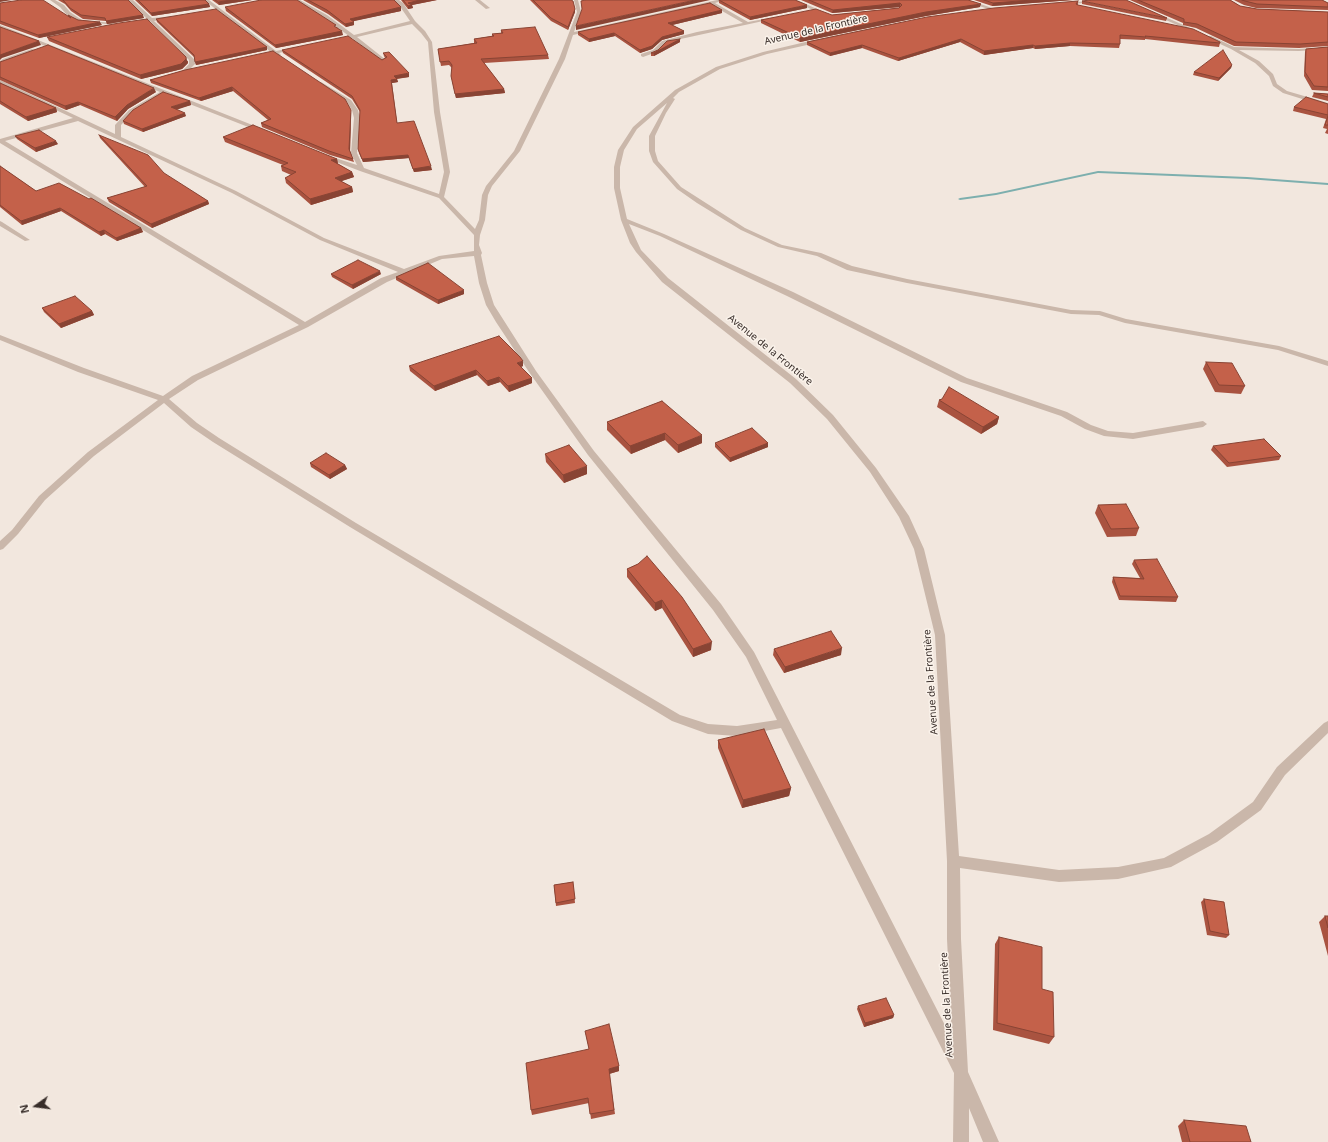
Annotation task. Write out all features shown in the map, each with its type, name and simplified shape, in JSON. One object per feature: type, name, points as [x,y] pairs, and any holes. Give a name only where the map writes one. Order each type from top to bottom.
[{"type":"street","points":[[52,0],[81,21],[120,24]]},
{"type":"street","points":[[130,0],[192,60],[192,64],[183,72],[192,70]]},
{"type":"street","points":[[206,0],[281,57]]},
{"type":"street","points":[[298,0],[325,16],[383,60]]},
{"type":"street","points":[[396,0],[406,9],[413,22],[430,42],[437,112],[447,172],[441,197]]},
{"type":"street","points":[[477,0],[488,8]]},
{"type":"street","points":[[569,0],[579,1],[579,12],[562,59],[517,151],[489,186],[485,195],[482,220],[477,235],[476,244],[483,284],[490,305],[500,322],[591,453],[717,607],[750,655],[961,1072],[991,1142]]},
{"type":"street","points":[[571,34],[723,0]]},
{"type":"street","points":[[793,0],[831,16]]},
{"type":"street","points":[[964,0],[997,9],[974,12]]},
{"type":"street","points":[[1070,4],[1108,0]]},
{"type":"street","points":[[1122,0],[1199,33]]},
{"type":"street","points":[[1058,2],[1090,8]]},
{"type":"street","points":[[710,3],[747,23]]},
{"type":"street","points":[[212,10],[226,8]]},
{"type":"street","points":[[802,12],[816,10]]},
{"type":"street","points":[[96,29],[178,16]]},
{"type":"street","points":[[643,55],[655,51],[664,42],[674,39],[782,16]]},
{"type":"street","name":"Avenue de la Frontière","points":[[910,21],[814,41],[744,59],[718,68],[677,91],[635,128],[621,150],[617,168],[617,188],[624,220],[638,251],[665,280],[793,381],[830,417],[873,470],[904,516],[919,549],[940,635],[953,861],[954,939],[961,1072],[961,1142]]},
{"type":"street","points":[[334,40],[413,22]]},
{"type":"street","points":[[0,26],[38,42],[50,45],[140,83],[204,106],[269,133]]},
{"type":"street","points":[[1167,26],[1192,30]]},
{"type":"street","points":[[1206,36],[1233,48],[1257,62],[1271,75],[1276,85],[1285,92],[1328,105]]},
{"type":"street","points":[[38,42],[46,40]]},
{"type":"street","points":[[0,63],[50,45]]},
{"type":"street","points":[[255,56],[305,46]]},
{"type":"street","points":[[1233,48],[1299,50],[1328,48]]},
{"type":"street","points":[[140,83],[155,79]]},
{"type":"street","points":[[0,82],[234,192],[322,239],[404,272]]},
{"type":"street","points":[[318,82],[349,101],[355,110],[357,118],[354,153],[362,170]]},
{"type":"street","points":[[677,91],[663,113],[652,136],[652,151],[655,161],[679,188],[744,229],[780,246],[819,254],[850,268],[906,281],[1071,312],[1100,313],[1125,321],[1279,348],[1328,364]]},
{"type":"street","points":[[118,138],[118,125],[131,111],[163,92]]},
{"type":"street","points":[[1285,92],[1314,94]]},
{"type":"street","points":[[0,141],[77,119]]},
{"type":"street","points":[[0,141],[305,325]]},
{"type":"street","points":[[320,154],[441,197],[477,235]]},
{"type":"street","points":[[624,220],[662,235],[790,294],[964,380],[1030,401],[1064,414],[1088,427],[1107,434],[1133,436],[1203,424]]},
{"type":"street","points":[[0,224],[27,240]]},
{"type":"street","points":[[0,546],[15,532],[42,498],[91,454],[177,388],[305,325],[372,286],[441,257],[478,253]]},
{"type":"street","points":[[0,337],[82,370],[164,399],[194,425],[353,525],[676,718],[708,729],[737,731],[784,723]]},
{"type":"street","points":[[953,861],[1059,876],[1118,873],[1166,863],[1213,838],[1257,806],[1281,771],[1328,726]]},
{"type":"building","points":[[21,0],[43,0],[71,18],[68,15],[78,20],[100,22],[38,35],[0,21],[0,3]]},
{"type":"building","points":[[63,0],[128,0],[143,15],[106,21],[105,18],[81,15],[70,8]]},
{"type":"building","points":[[138,0],[205,0],[209,4],[151,13]]},
{"type":"building","points":[[215,0],[231,0],[218,2]]},
{"type":"building","points":[[261,0],[297,0],[336,25],[334,26],[342,31],[275,45],[225,7]]},
{"type":"building","points":[[308,0],[394,0],[401,7],[350,19],[354,22],[345,24],[327,10]]},
{"type":"building","points":[[403,0],[420,0],[408,3],[412,5],[408,6]]},
{"type":"building","points":[[533,0],[573,1],[575,9],[568,27],[551,18]]},
{"type":"building","points":[[695,0],[576,26],[582,9],[581,1]]},
{"type":"building","points":[[719,0],[795,0],[807,5],[750,17]]},
{"type":"building","points":[[809,0],[968,0],[981,4],[926,12],[800,38],[761,20],[816,9],[832,15],[899,8],[902,5],[900,3],[833,10]]},
{"type":"building","points":[[984,0],[1032,0],[993,3]]},
{"type":"building","points":[[1126,0],[1167,18],[1082,1]]},
{"type":"building","points":[[1138,0],[1230,0],[1240,6],[1257,9],[1328,12],[1328,42],[1300,44],[1236,42],[1197,24],[1184,22],[1184,19]]},
{"type":"building","points":[[1242,0],[1322,0],[1328,3],[1328,7],[1257,4]]},
{"type":"building","points":[[1078,1],[1076,4],[1078,5],[1193,29],[1220,43],[1120,35],[1120,44],[1070,43],[1033,45],[984,51],[961,39],[899,58],[862,45],[830,53],[807,42],[927,17],[994,8]]},
{"type":"building","points":[[710,3],[722,10],[668,23],[684,31],[662,37],[652,46],[640,50],[614,33],[589,39],[578,32]]},
{"type":"building","points":[[216,9],[267,47],[195,62],[194,55],[156,19]]},
{"type":"building","points":[[147,19],[186,57],[181,64],[140,75],[47,37],[119,23]]},
{"type":"building","points":[[0,27],[39,41],[0,55]]},
{"type":"building","points":[[535,27],[548,55],[481,59],[504,89],[455,94],[451,76],[452,65],[449,61],[440,62],[438,49],[477,43],[474,39],[494,36],[492,34],[503,33],[501,30]]},
{"type":"building","points":[[348,36],[382,60],[387,57],[383,53],[389,52],[409,73],[394,76],[397,79],[391,80],[397,123],[414,121],[431,166],[413,169],[408,155],[362,159],[358,149],[360,110],[352,96],[282,50]]},
{"type":"building","points":[[680,39],[654,53],[651,53],[658,50],[667,41]]},
{"type":"building","points":[[48,45],[154,88],[127,105],[115,117],[78,102],[65,106],[0,77],[0,62]]},
{"type":"building","points":[[1328,47],[1328,87],[1314,86],[1305,72],[1306,49]]},
{"type":"building","points":[[1223,50],[1232,65],[1219,78],[1194,72]]},
{"type":"building","points":[[273,51],[345,99],[351,110],[349,149],[353,159],[329,151],[261,123],[271,119],[232,87],[199,98],[150,80],[185,70]]},
{"type":"building","points":[[0,83],[56,108],[26,117],[0,101]]},
{"type":"building","points":[[163,92],[190,101],[171,107],[185,113],[142,129],[123,121],[133,110]]},
{"type":"building","points":[[1314,93],[1328,94],[1328,97]]},
{"type":"building","points":[[1306,97],[1328,104],[1328,115],[1294,107]]},
{"type":"building","points":[[1328,116],[1328,125],[1325,125]]},
{"type":"building","points":[[253,125],[337,159],[331,160],[352,172],[335,178],[352,187],[310,199],[285,178],[296,172],[281,166],[288,163],[223,137]]},
{"type":"building","points":[[39,130],[56,141],[35,148],[15,136]]},
{"type":"building","points":[[99,135],[148,155],[164,173],[208,201],[151,224],[107,198],[147,186]]},
{"type":"building","points":[[0,166],[36,191],[59,183],[89,199],[91,198],[141,228],[116,238],[104,230],[99,232],[60,208],[21,221],[0,205]]},
{"type":"building","points":[[358,260],[380,271],[352,285],[331,274]]},
{"type":"building","points":[[428,263],[464,290],[438,300],[396,277]]},
{"type":"building","points":[[75,296],[92,311],[59,324],[42,308]]},
{"type":"building","points":[[499,336],[520,357],[523,361],[517,363],[532,378],[508,386],[499,377],[487,381],[476,370],[434,386],[409,366]]},
{"type":"building","points":[[1206,362],[1232,363],[1245,386],[1219,385]]},
{"type":"building","points":[[949,387],[999,417],[983,427],[939,400],[942,399]]},
{"type":"building","points":[[662,401],[702,435],[678,445],[665,433],[630,446],[607,422]]},
{"type":"building","points":[[752,428],[768,443],[730,458],[715,443]]},
{"type":"building","points":[[1264,439],[1281,456],[1229,463],[1213,446]]},
{"type":"building","points":[[569,445],[587,466],[563,475],[545,454]]},
{"type":"building","points":[[326,453],[345,465],[329,475],[310,463]]},
{"type":"building","points":[[1126,504],[1139,528],[1111,529],[1098,505]]},
{"type":"building","points":[[647,556],[682,597],[712,642],[693,649],[662,600],[655,603],[627,569],[638,564]]},
{"type":"building","points":[[1157,559],[1178,597],[1120,596],[1113,577],[1144,579],[1134,560]]},
{"type":"building","points":[[831,631],[842,648],[785,667],[774,649]]},
{"type":"building","points":[[764,729],[791,788],[743,800],[718,740]]},
{"type":"building","points":[[573,882],[575,899],[556,903],[554,885]]},
{"type":"building","points":[[1204,899],[1224,902],[1229,935],[1210,931]]},
{"type":"building","points":[[1325,916],[1328,916],[1328,928]]},
{"type":"building","points":[[999,937],[1042,947],[1042,989],[1053,992],[1054,1037],[997,1023]]},
{"type":"building","points":[[886,998],[894,1015],[865,1023],[858,1006]]},
{"type":"building","points":[[609,1024],[619,1066],[609,1069],[614,1110],[590,1114],[588,1098],[531,1110],[526,1063],[589,1049],[585,1031]]},
{"type":"building","points":[[1184,1120],[1246,1126],[1251,1142],[1190,1142]]},
{"type":"waterway","points":[[960,199],[996,194],[1098,172],[1247,178],[1328,184]]}]
